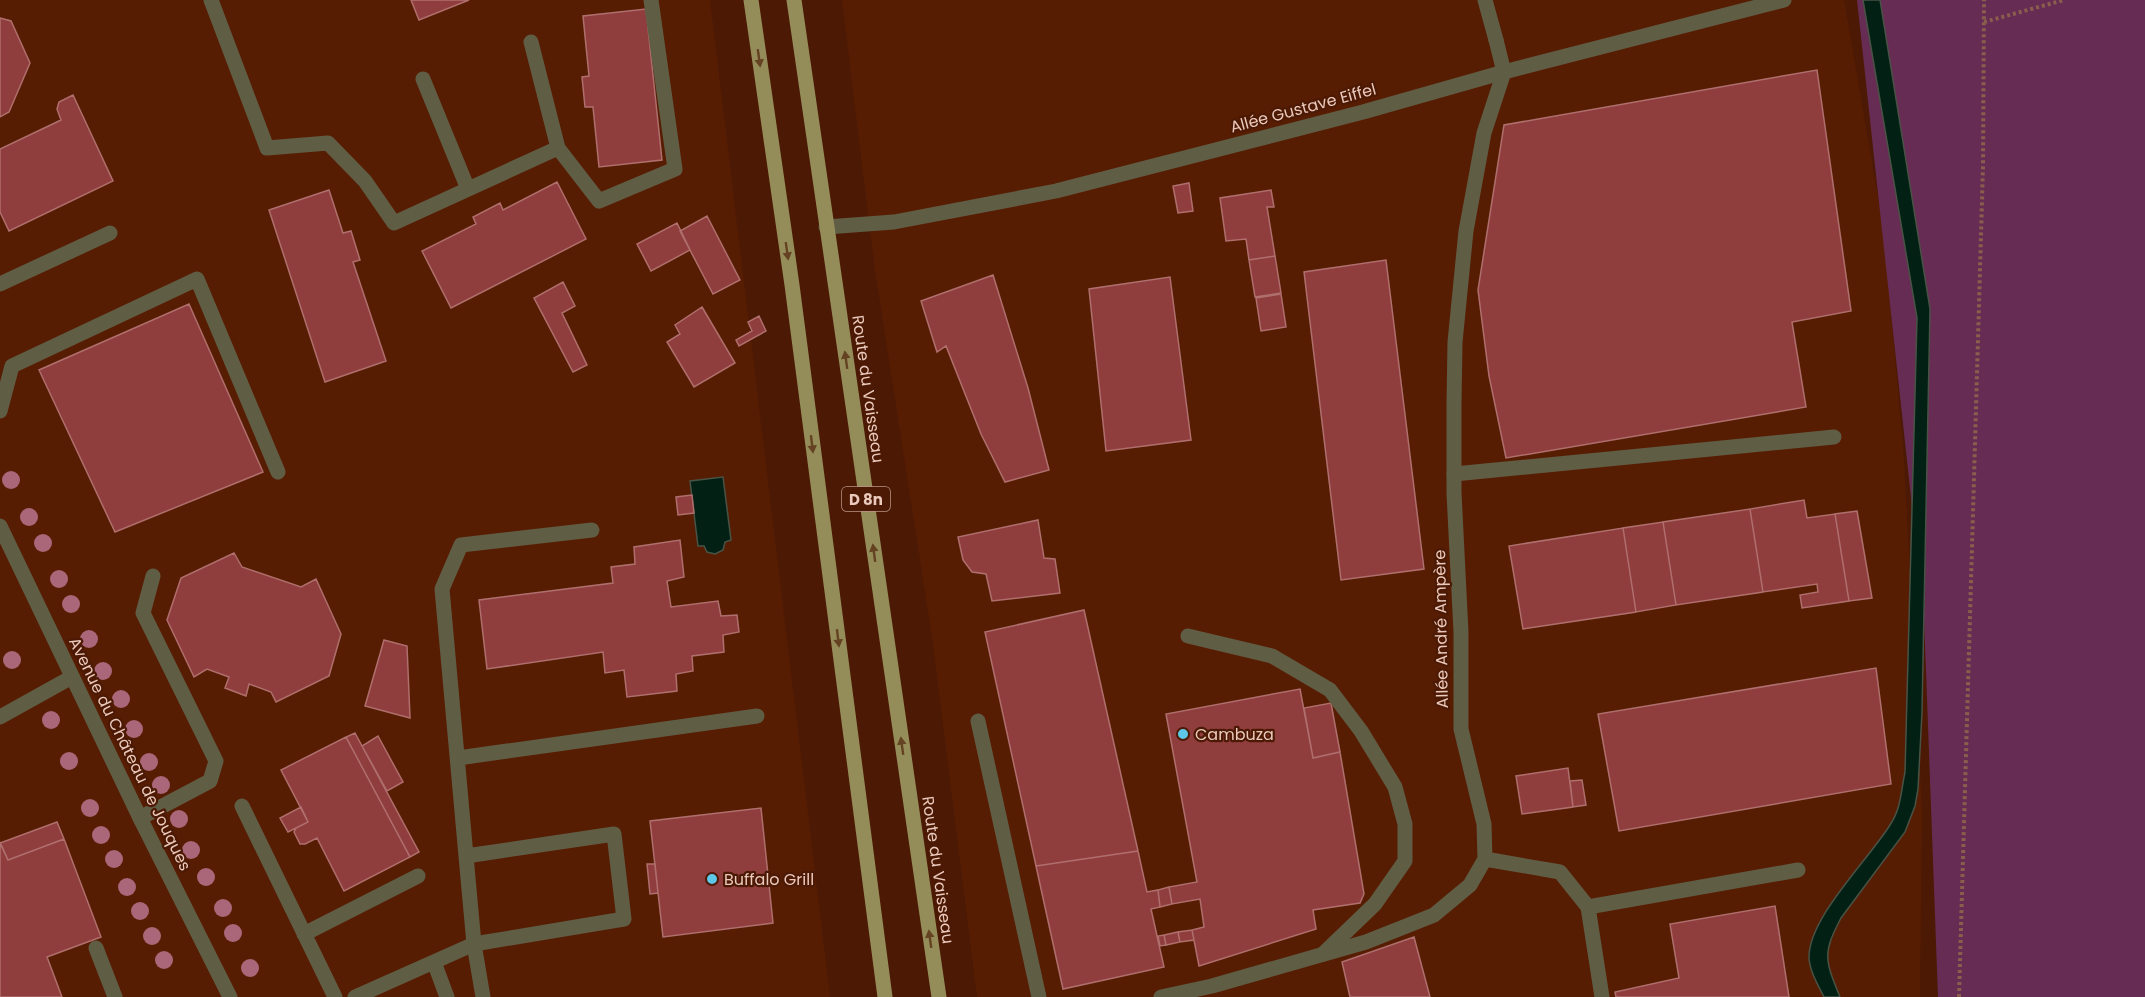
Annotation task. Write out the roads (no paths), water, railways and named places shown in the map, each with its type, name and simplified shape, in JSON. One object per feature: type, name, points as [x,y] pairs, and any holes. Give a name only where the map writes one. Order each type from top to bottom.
[{"type":"main road","name":"D 8N","points":[[751,0],[792,285],[885,997]]},
{"type":"main road","name":"Route du Vaisseau","points":[[794,0],[939,997]]},
{"type":"street","points":[[211,0],[267,148],[328,142],[364,181],[394,223],[558,148]]},
{"type":"street","points":[[531,42],[558,148],[599,201],[675,170],[651,0]]},
{"type":"street","points":[[1485,0],[1504,72]]},
{"type":"street","name":"Allée Gustave Eiffel","points":[[826,227],[894,222],[1056,191],[1784,0]]},
{"type":"street","name":"Allée André Ampère","points":[[1161,997],[1212,986],[1366,942],[1434,915],[1470,885],[1485,859],[1485,824],[1461,729],[1461,632],[1454,474],[1455,342],[1466,231],[1484,134],[1504,72]]},
{"type":"street","points":[[423,78],[468,189]]},
{"type":"street","points":[[0,284],[110,233]]},
{"type":"street","points":[[0,411],[12,366],[197,279],[278,471]]},
{"type":"street","points":[[1454,474],[1834,437]]},
{"type":"street","name":"Avenue du Château de Jouques","points":[[0,526],[140,818],[230,997]]},
{"type":"street","points":[[483,997],[474,944],[442,589],[461,545],[592,530]]},
{"type":"street","points":[[140,818],[210,781],[216,761],[143,613],[153,576]]},
{"type":"street","points":[[1188,636],[1272,656],[1330,690],[1361,731],[1395,787],[1406,824],[1405,861],[1375,904],[1323,954]]},
{"type":"street","points":[[0,717],[72,677]]},
{"type":"street","points":[[458,758],[756,716]]},
{"type":"street","points":[[978,721],[1039,997]]},
{"type":"street","points":[[242,806],[335,997]]},
{"type":"street","points":[[355,997],[474,944],[624,919],[614,834],[466,856]]},
{"type":"street","points":[[1485,859],[1560,872],[1588,907],[1602,997]]},
{"type":"street","points":[[1588,907],[1798,870]]},
{"type":"street","points":[[304,934],[418,876]]},
{"type":"street","points":[[96,948],[115,997]]},
{"type":"street","points":[[434,962],[447,997]]},
{"type":"place","name":"Cambuza","points":[[1183,734]]},
{"type":"place","name":"Buffalo Grill","points":[[712,879]]}]
